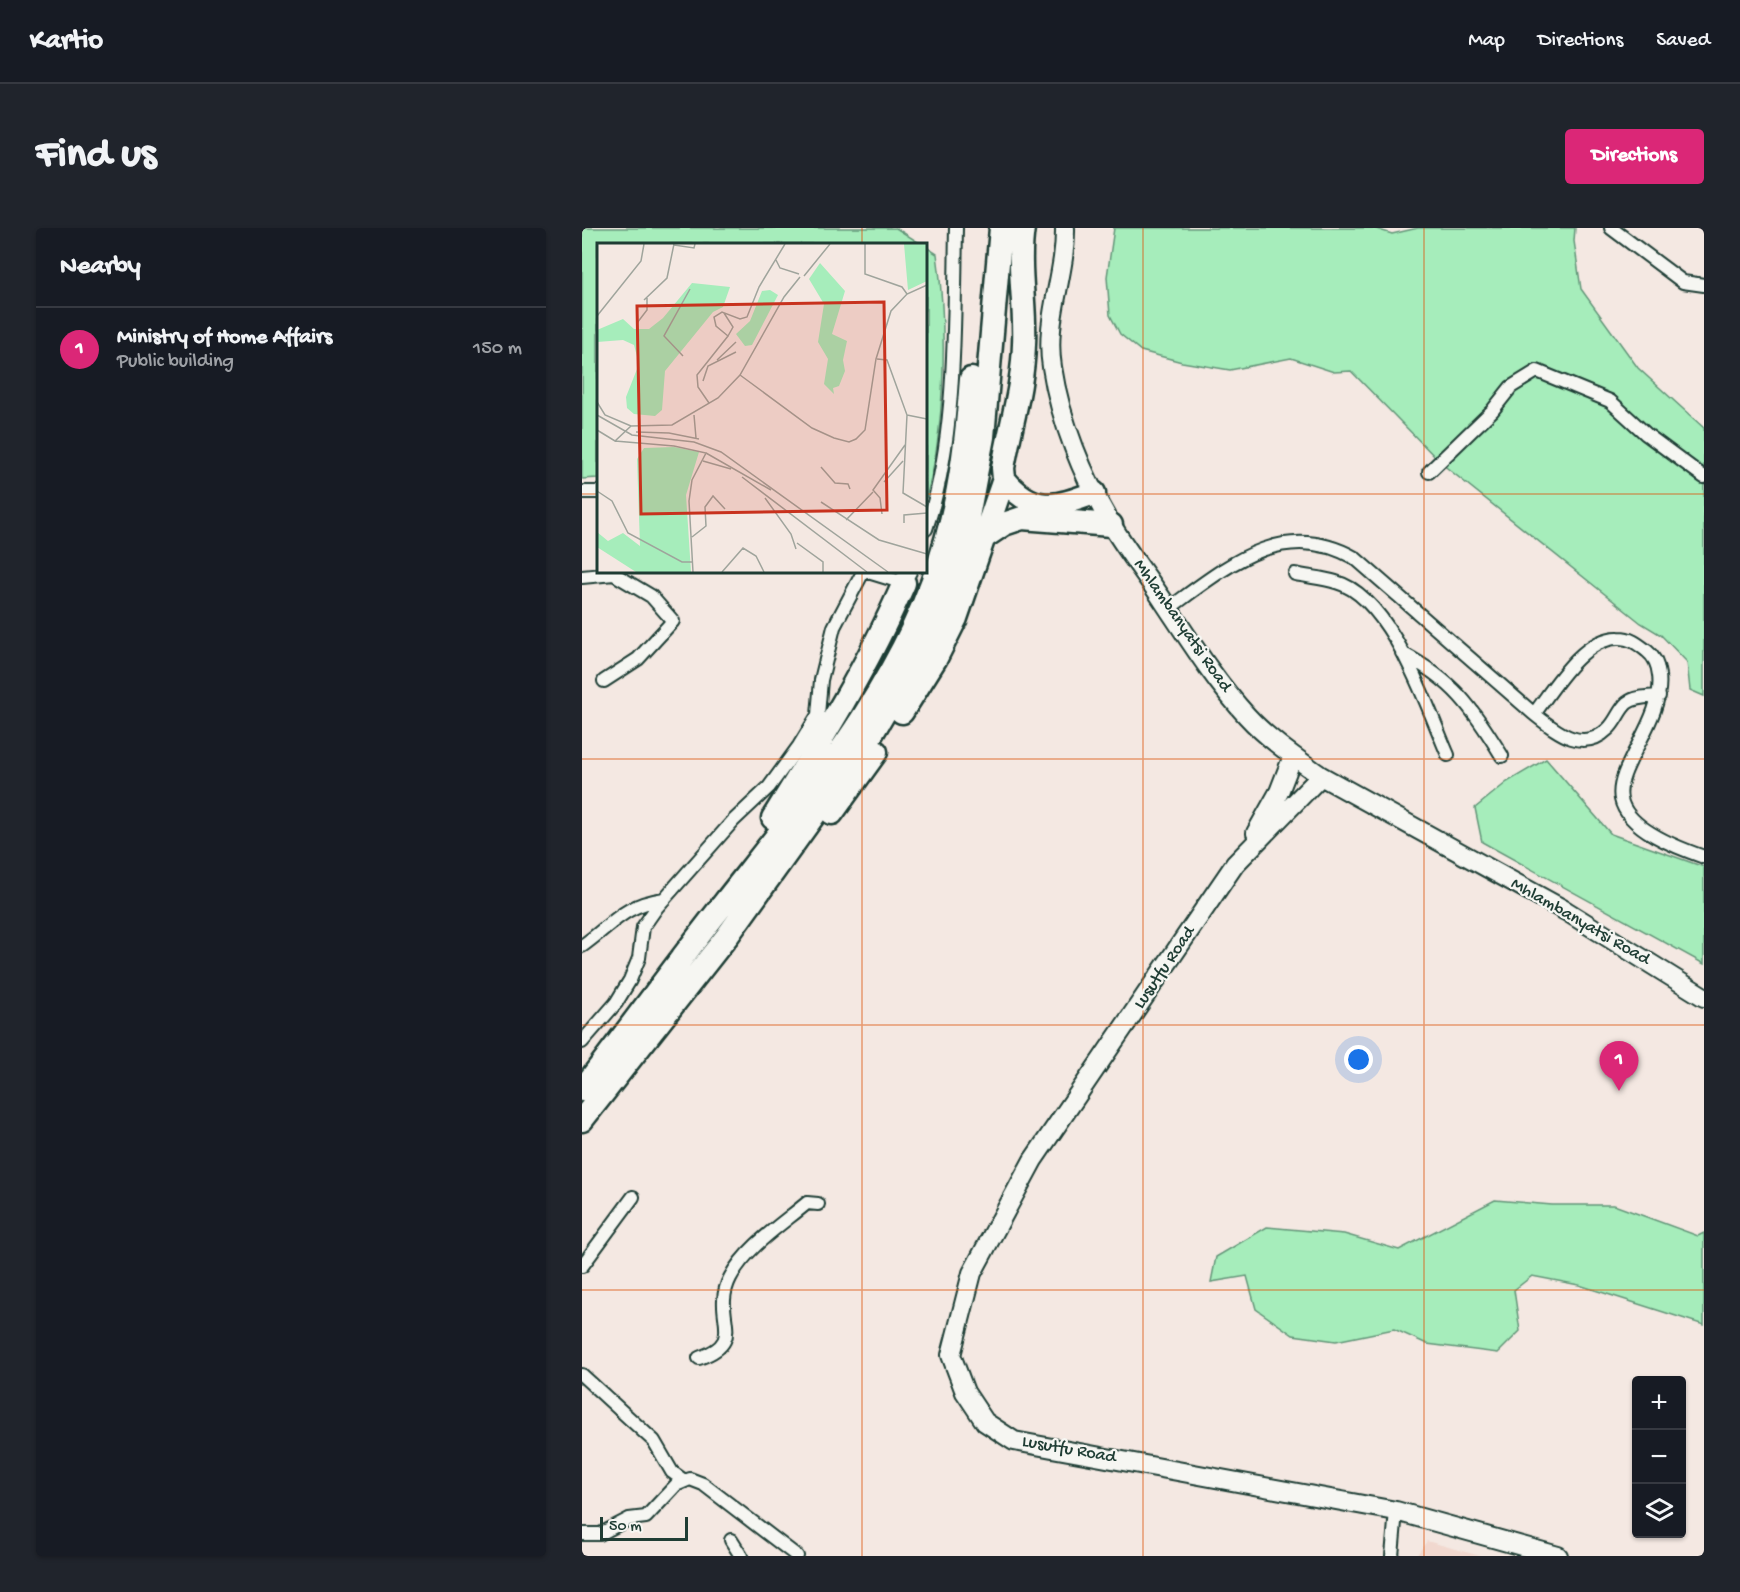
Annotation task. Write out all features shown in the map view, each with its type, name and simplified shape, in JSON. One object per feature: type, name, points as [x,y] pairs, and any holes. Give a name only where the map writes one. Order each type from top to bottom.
[{"type":"highway","points":[[582,1120],[728,935],[870,736],[912,666],[946,591],[967,522],[982,437],[987,228]]},
{"type":"highway","points":[[582,1090],[849,738],[888,674],[917,616],[946,541],[966,444],[984,314],[1001,228]]},
{"type":"highway","points":[[728,935],[812,840],[863,772],[936,658],[956,618],[1004,479],[1003,468],[1019,390],[1024,344],[1023,228]]},
{"type":"highway","points":[[1004,479],[1020,495],[1049,506],[1094,493]]},
{"type":"highway","points":[[986,536],[1004,524],[1022,518],[1112,525]]},
{"type":"highway","points":[[702,931],[847,699],[888,622],[893,581]]},
{"type":"street","points":[[927,526],[933,509],[948,415],[956,228]]},
{"type":"street","name":"Mhlambanyatsi Road","points":[[1065,228],[1061,274],[1050,331],[1052,366],[1060,405],[1094,493],[1112,525],[1200,657],[1246,714],[1293,756],[1321,776],[1566,911],[1704,997]]},
{"type":"street","points":[[1611,228],[1683,282],[1704,285]]},
{"type":"street","points":[[1429,472],[1492,411],[1511,387],[1537,371],[1610,401],[1646,434],[1704,477]]},
{"type":"street","points":[[1168,609],[1235,561],[1260,550],[1283,543],[1324,545],[1355,558],[1534,714],[1565,737],[1584,741],[1608,729],[1628,702],[1638,698],[1659,696]]},
{"type":"street","points":[[582,1042],[616,1003],[630,980],[639,958],[643,927],[664,898],[733,821],[769,788],[800,746],[818,715],[821,680],[834,627],[862,573]]},
{"type":"street","points":[[582,577],[614,574],[651,596],[673,621],[638,659],[604,681]]},
{"type":"street","points":[[1295,574],[1337,582],[1354,591],[1374,607],[1396,639],[1448,755]]},
{"type":"street","points":[[1534,714],[1587,650],[1599,641],[1628,638],[1652,655],[1658,668],[1659,696],[1623,780],[1620,798],[1632,821],[1677,847],[1704,857]]},
{"type":"street","points":[[1402,653],[1449,684],[1475,712],[1502,756]]},
{"type":"street","name":"Lusutfu Road","points":[[1293,756],[1279,792],[1245,852],[1033,1160],[972,1273],[951,1355],[965,1392],[986,1422],[1014,1441],[1396,1511],[1558,1556]]},
{"type":"street","name":"Lusutfu Road","points":[[1245,852],[1321,776]]},
{"type":"street","points":[[582,946],[630,908],[642,902],[664,898]]},
{"type":"street","points":[[582,1266],[633,1197]]},
{"type":"street","points":[[699,1358],[716,1352],[724,1345],[727,1335],[722,1298],[730,1276],[748,1254],[807,1203],[818,1204]]},
{"type":"street","points":[[582,1375],[654,1441],[672,1472],[683,1480]]},
{"type":"street","points":[[582,1533],[600,1534],[629,1519],[646,1517],[683,1480],[690,1479],[703,1484],[797,1556]]},
{"type":"street","points":[[1392,1556],[1396,1511]]},
{"type":"street","points":[[731,1540],[741,1556]]},
{"type":"shaded area","points":[[1427,1541],[1480,1556],[1416,1556]]},
{"type":"green space","points":[[582,228],[896,228],[919,243],[597,243],[597,478],[582,479]]},
{"type":"green space","points":[[1114,228],[1373,228],[1392,234],[1418,228],[1575,228],[1574,241],[1581,289],[1638,368],[1704,428],[1704,696],[1690,690],[1687,662],[1661,635],[1641,623],[1442,464],[1351,371],[1334,372],[1291,358],[1230,370],[1182,362],[1141,351],[1120,334],[1110,315],[1107,277]]},
{"type":"green space","points":[[927,248],[937,254],[943,344],[941,409],[933,471],[927,494]]},
{"type":"green space","points":[[1546,759],[1611,834],[1704,867],[1704,964],[1482,842],[1475,808],[1507,782]]},
{"type":"green space","points":[[1495,1200],[1552,1205],[1614,1205],[1698,1236],[1704,1233],[1704,1325],[1579,1285],[1532,1276],[1514,1290],[1520,1331],[1498,1353],[1427,1344],[1394,1329],[1336,1341],[1293,1335],[1256,1309],[1247,1276],[1211,1282],[1216,1257],[1267,1227],[1344,1234],[1399,1250]]},
{"type":"place","name":"Ministry of Home Affairs","points":[[1619,1091]]}]
